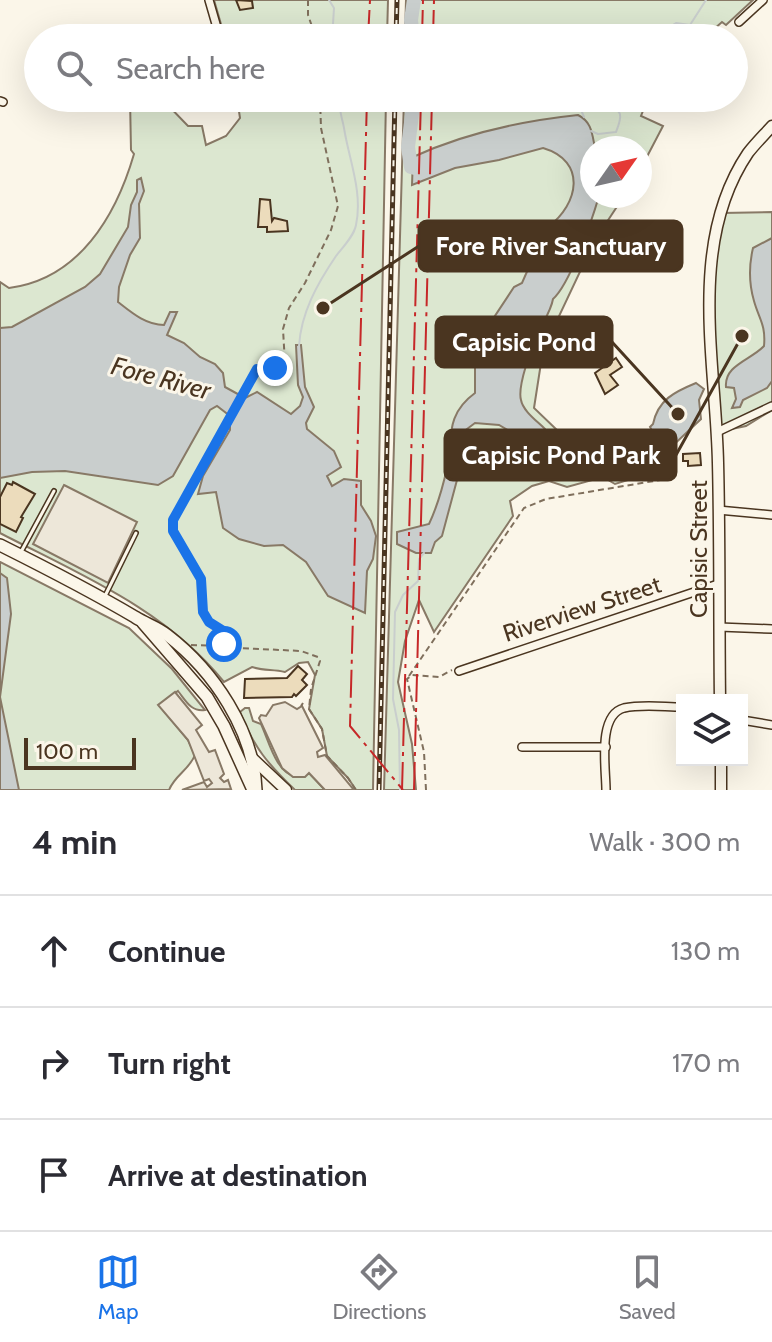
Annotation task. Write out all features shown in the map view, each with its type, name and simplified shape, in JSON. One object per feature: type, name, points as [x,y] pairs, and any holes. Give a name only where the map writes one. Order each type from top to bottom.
[{"type":"main road","points":[[0,545],[104,598],[166,634],[205,672],[228,704],[253,759],[255,790]]},
{"type":"main road","points":[[140,620],[207,697],[255,790]]},
{"type":"main road","points":[[161,642],[189,666],[211,693],[255,773]]},
{"type":"street","points":[[209,0],[216,24]]},
{"type":"street","points":[[739,22],[763,0]]},
{"type":"street","name":"Capisic Street","points":[[720,694],[717,432],[710,282],[714,244],[732,183],[748,153],[772,126]]},
{"type":"street","points":[[717,432],[772,406]]},
{"type":"street","points":[[718,510],[772,515]]},
{"type":"street","name":"Riverview Street","points":[[459,671],[718,584]]},
{"type":"street","points":[[719,627],[772,629]]},
{"type":"street","points":[[606,790],[608,722],[619,710],[676,707]]},
{"type":"street","points":[[748,721],[772,725]]},
{"type":"street","points":[[522,747],[606,747]]},
{"type":"street","points":[[253,759],[286,790]]},
{"type":"street","points":[[721,766],[721,790]]},
{"type":"street","points":[[255,773],[277,790]]},
{"type":"lane","points":[[20,555],[54,491]]},
{"type":"lane","points":[[104,598],[136,533]]},
{"type":"path","points":[[308,0],[311,24]]},
{"type":"path","points":[[320,112],[321,128],[338,206],[331,230],[289,308],[283,329],[285,364],[282,369],[257,369],[173,520],[173,531],[201,579],[203,612],[209,622],[225,632],[228,640],[240,648],[301,651],[318,657],[320,661],[311,689],[309,709],[322,729],[327,756],[356,790]]},
{"type":"path","points":[[426,790],[424,752],[409,676],[524,508],[546,499],[666,479]]},
{"type":"path","points":[[188,644],[221,646],[228,640]]},
{"type":"path","points":[[409,676],[439,677],[450,673],[457,665],[459,671]]},
{"type":"green space","points":[[214,0],[388,0],[387,24],[221,24]]},
{"type":"green space","points":[[406,0],[753,0],[727,24],[405,24]]},
{"type":"green space","points":[[130,112],[174,112],[188,126],[202,126],[206,145],[226,136],[240,118],[239,112],[386,112],[373,790],[356,790],[327,756],[322,729],[309,709],[315,675],[308,662],[299,663],[285,672],[252,667],[224,682],[201,656],[149,614],[91,579],[0,533],[0,282],[9,288],[34,282],[56,272],[75,258],[91,241],[117,200],[134,154],[131,150]]},
{"type":"green space","points":[[404,112],[643,112],[641,116],[663,126],[652,147],[652,136],[580,136],[580,208],[616,208],[595,240],[543,350],[534,408],[559,432],[547,455],[565,462],[631,459],[652,463],[648,474],[615,484],[603,477],[567,487],[549,481],[532,486],[510,501],[513,516],[434,632],[419,600],[405,641],[398,682],[412,744],[416,790],[384,790]]},
{"type":"green space","points":[[772,212],[772,410],[746,426],[717,432],[710,308],[722,213]]},
{"type":"green space","points":[[0,562],[129,628],[172,669],[205,710],[192,708],[178,691],[159,705],[188,740],[195,755],[169,790],[0,790]]},
{"type":"green space","points":[[249,708],[253,721],[261,724],[274,756],[284,770],[297,777],[309,773],[325,790],[295,790],[285,781],[251,736],[240,712]]},
{"type":"shaded area","points":[[64,485],[137,522],[108,583],[33,544]]},
{"type":"shaded area","points":[[175,692],[202,725],[196,730],[209,752],[215,750],[224,774],[220,778],[224,782],[228,780],[231,789],[182,790],[204,782],[207,787],[212,783],[209,779],[204,781],[188,740],[158,705]]},
{"type":"shaded area","points":[[285,702],[297,709],[302,706],[323,748],[317,752],[318,757],[325,755],[354,790],[325,790],[309,773],[305,777],[293,777],[282,768],[259,718],[266,716],[273,705]]},
{"type":"water","points":[[578,115],[589,125],[593,136],[580,136],[580,208],[595,208],[580,251],[553,299],[532,347],[523,376],[522,404],[545,429],[539,448],[499,425],[475,423],[463,432],[461,465],[442,536],[435,542],[431,553],[416,553],[397,544],[397,532],[429,524],[447,468],[455,418],[459,409],[475,393],[475,366],[483,353],[489,325],[514,287],[522,283],[533,258],[540,253],[552,232],[548,227],[566,207],[574,184],[567,163],[543,148],[455,168],[412,185],[413,157],[453,141],[535,121]]},
{"type":"water","name":"Fore River","points":[[141,178],[144,191],[139,204],[140,238],[130,255],[119,287],[118,302],[151,323],[164,325],[170,312],[177,312],[167,335],[215,364],[223,373],[225,387],[245,398],[257,392],[291,414],[300,406],[303,397],[298,385],[296,345],[301,345],[305,387],[314,407],[306,423],[307,429],[334,451],[341,467],[327,476],[332,486],[344,479],[361,481],[361,505],[376,536],[373,559],[367,571],[365,613],[328,596],[306,562],[283,545],[264,546],[239,539],[223,528],[216,492],[198,494],[203,476],[230,430],[230,416],[217,406],[210,410],[173,476],[158,485],[65,471],[32,472],[0,478],[0,328],[12,327],[85,287],[100,274],[128,227],[137,180]]},
{"type":"water","points":[[772,238],[772,381],[767,388],[743,400],[740,407],[732,408],[736,399],[734,388],[726,387],[729,373],[764,346],[763,327],[751,288],[750,268],[753,248]]},
{"type":"water","points":[[696,383],[704,389],[699,400],[701,419],[665,453],[650,427],[668,398]]},
{"type":"water","points":[[0,573],[7,578],[11,614],[0,697]]},
{"type":"water","points":[[0,697],[19,790],[0,790]]},
{"type":"building","points":[[236,0],[252,1],[253,8],[240,10]]},
{"type":"building","points":[[260,199],[270,200],[272,221],[274,218],[287,221],[288,231],[267,232],[267,227],[258,227]]},
{"type":"building","points":[[616,358],[622,367],[610,375],[618,385],[605,394],[595,373]]},
{"type":"building","points":[[700,453],[701,465],[688,466],[688,461],[683,461],[683,454]]},
{"type":"building","points":[[13,482],[35,494],[16,532],[0,524],[0,497],[7,483],[12,485]]},
{"type":"building","points":[[298,666],[307,674],[302,680],[307,685],[296,696],[244,698],[245,679],[287,678]]},
{"type":"waterway","points":[[329,0],[334,8],[333,24]]},
{"type":"waterway","points":[[411,24],[414,0]]},
{"type":"waterway","points":[[691,24],[706,0]]},
{"type":"waterway","points":[[674,24],[683,24]]},
{"type":"waterway","points":[[299,346],[303,322],[316,288],[356,225],[357,188],[340,112]]},
{"type":"waterway","points":[[412,112],[408,147],[411,167],[419,169],[428,165]]},
{"type":"waterway","points":[[582,112],[584,117]]},
{"type":"waterway","points":[[591,131],[598,134],[616,132],[619,112]]},
{"type":"waterway","points":[[541,441],[565,454],[623,455],[653,434]]},
{"type":"waterway","points":[[400,790],[399,730],[393,699],[395,612],[403,595],[418,581],[419,559],[424,553]]},
{"type":"railway","points":[[396,24],[397,0]]},
{"type":"railway","points":[[379,790],[395,112]]},
{"type":"power","points":[[369,24],[370,0]]},
{"type":"power","points":[[422,24],[423,0]]},
{"type":"power","points":[[433,24],[434,0]]},
{"type":"power","points":[[367,112],[350,726],[403,790]]},
{"type":"power","points":[[402,790],[421,112]]},
{"type":"power","points":[[414,790],[432,112]]},
{"type":"place","name":"Fore River Sanctuary","points":[[323,308]]},
{"type":"place","name":"Capisic Pond Park","points":[[742,336]]},
{"type":"place","name":"Capisic Pond","points":[[678,414]]},
{"type":"route","points":[[224,644],[228,637],[209,622],[203,612],[201,579],[172,525],[257,369],[275,368]]}]
